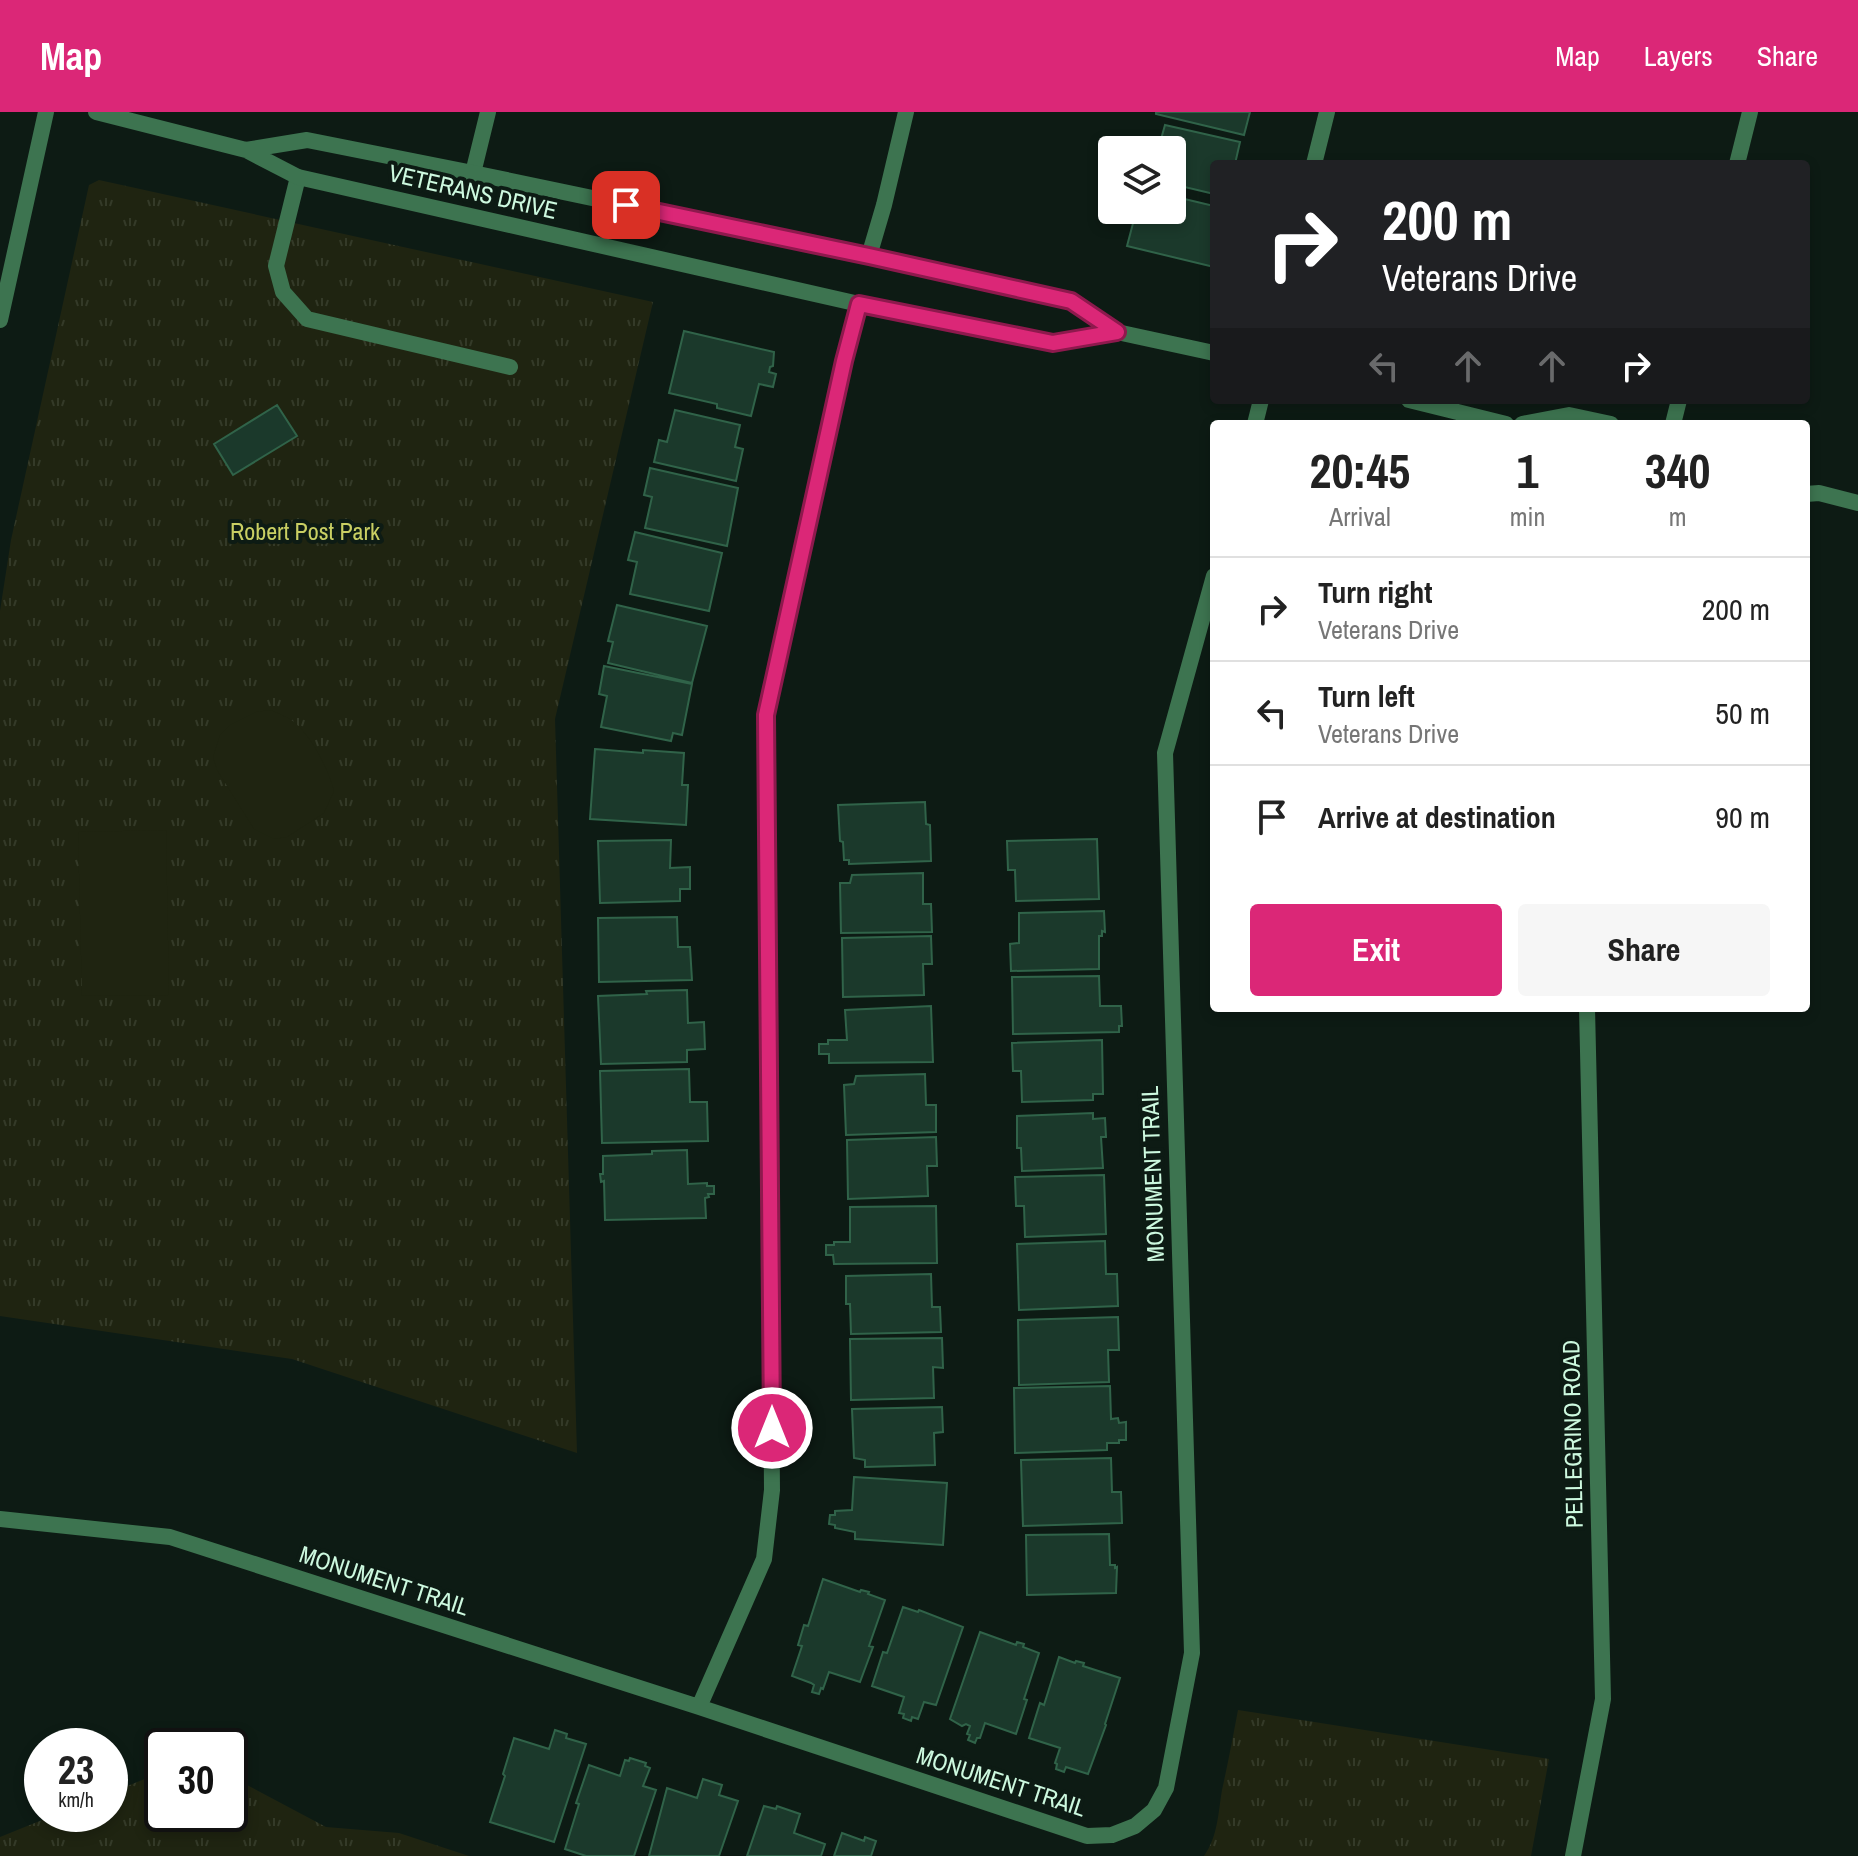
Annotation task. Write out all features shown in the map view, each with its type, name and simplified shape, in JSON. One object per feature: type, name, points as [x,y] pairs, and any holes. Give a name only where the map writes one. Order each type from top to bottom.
[{"type":"street","points":[[0,320],[46,112]]},
{"type":"street","name":"VETERANS DRIVE","points":[[96,112],[246,150],[298,177],[859,304],[1053,343],[1117,332]]},
{"type":"street","points":[[473,173],[488,112]]},
{"type":"street","points":[[869,256],[906,112]]},
{"type":"street","points":[[1315,160],[1327,112]]},
{"type":"street","points":[[1738,160],[1750,112]]},
{"type":"street","name":"VETERANS DRIVE","points":[[246,150],[307,140],[869,256],[1071,301],[1117,332],[1210,352]]},
{"type":"street","points":[[298,177],[276,266],[283,292],[307,319],[510,367]]},
{"type":"street","points":[[699,1707],[764,1559],[772,1490],[766,715],[859,304]]},
{"type":"street","points":[[1425,404],[1490,420]]},
{"type":"street","points":[[1543,420],[1569,415],[1592,420]]},
{"type":"street","points":[[1810,491],[1858,503]]},
{"type":"street","name":"MONUMENT TRAIL","points":[[0,1519],[170,1537],[1087,1836],[1112,1835],[1135,1826],[1154,1810],[1166,1788],[1192,1653],[1165,753],[1210,590]]},
{"type":"street","name":"PELLEGRINO ROAD","points":[[1573,1856],[1603,1699],[1587,1012]]},
{"type":"green space","name":"Robert Post Park","points":[[99,180],[653,302],[555,719],[577,1453],[292,1359],[0,1316],[0,611],[11,540],[89,185]]},
{"type":"green space","points":[[271,710],[301,728],[323,763],[334,791],[324,813],[287,837],[274,839],[254,829],[217,770],[213,757],[220,735],[230,725],[256,712]]},
{"type":"green space","points":[[166,830],[169,995],[82,996],[78,832]]},
{"type":"green space","points":[[1238,1710],[1549,1759],[1531,1856],[1204,1856],[1217,1824]]},
{"type":"green space","points":[[144,1779],[144,1832],[248,1832],[248,1786],[326,1827],[399,1833],[469,1856],[0,1856],[0,1837],[24,1827],[24,1832],[128,1832],[128,1786]]},
{"type":"building","points":[[1156,112],[1250,112],[1244,135]]},
{"type":"building","points":[[1165,125],[1240,142],[1236,160],[1210,160],[1210,193],[1186,187],[1186,136],[1162,136]]},
{"type":"building","points":[[1186,199],[1210,205],[1210,266],[1127,246],[1133,224],[1186,224]]},
{"type":"building","points":[[684,331],[774,352],[773,366],[769,372],[776,374],[773,387],[759,384],[751,416],[669,393]]},
{"type":"building","points":[[277,405],[297,436],[233,475],[214,444]]},
{"type":"building","points":[[675,410],[740,425],[735,447],[743,449],[736,481],[654,462],[659,440],[667,442]]},
{"type":"building","points":[[650,468],[738,488],[727,546],[645,528],[652,497],[644,495]]},
{"type":"building","points":[[635,532],[722,553],[709,611],[630,594],[637,562],[628,560]]},
{"type":"building","points":[[617,605],[707,626],[692,683],[608,663],[613,642],[608,641]]},
{"type":"building","points":[[604,666],[692,684],[682,735],[673,733],[671,741],[601,727],[607,696],[599,694]]},
{"type":"building","points":[[595,749],[684,753],[682,785],[688,785],[686,825],[590,819]]},
{"type":"building","points":[[925,802],[926,824],[930,825],[931,861],[849,864],[849,860],[844,860],[838,805]]},
{"type":"building","points":[[1097,839],[1099,899],[1016,901],[1015,870],[1008,870],[1007,841]]},
{"type":"building","points":[[671,840],[670,868],[690,867],[690,889],[680,889],[680,901],[600,903],[598,841]]},
{"type":"building","points":[[923,873],[923,904],[931,904],[932,932],[841,933],[840,883],[850,883],[852,875]]},
{"type":"building","points":[[1104,911],[1105,932],[1102,931],[1102,936],[1099,936],[1099,969],[1011,971],[1010,944],[1019,943],[1019,913]]},
{"type":"building","points":[[677,917],[678,947],[690,947],[692,980],[599,982],[598,918]]},
{"type":"building","points":[[931,936],[932,964],[923,964],[924,995],[843,997],[842,938]]},
{"type":"building","points":[[1099,976],[1100,1006],[1121,1006],[1122,1026],[1119,1026],[1119,1032],[1013,1034],[1012,977]]},
{"type":"building","points":[[687,990],[688,1023],[704,1022],[705,1049],[687,1050],[687,1062],[601,1064],[598,996]]},
{"type":"building","points":[[931,1006],[933,1062],[829,1063],[829,1054],[819,1054],[819,1044],[828,1044],[828,1040],[847,1040],[845,1010]]},
{"type":"building","points":[[1102,1040],[1103,1094],[1093,1094],[1093,1100],[1022,1102],[1021,1071],[1013,1071],[1012,1043]]},
{"type":"building","points":[[689,1069],[690,1102],[707,1102],[708,1141],[602,1143],[600,1071]]},
{"type":"building","points":[[925,1074],[926,1105],[936,1105],[936,1132],[846,1135],[844,1085],[854,1084],[856,1076]]},
{"type":"building","points":[[1093,1113],[1093,1119],[1105,1118],[1106,1137],[1101,1137],[1103,1168],[1022,1171],[1021,1148],[1017,1148],[1017,1116]]},
{"type":"building","points":[[936,1137],[937,1166],[927,1166],[928,1196],[848,1199],[847,1140]]},
{"type":"building","points":[[687,1150],[688,1184],[707,1183],[707,1186],[714,1186],[714,1194],[708,1194],[709,1197],[705,1198],[706,1218],[605,1220],[604,1181],[601,1182],[600,1174],[603,1174],[603,1156]]},
{"type":"building","points":[[1104,1175],[1106,1234],[1025,1237],[1024,1206],[1016,1206],[1015,1177]]},
{"type":"building","points":[[936,1206],[937,1263],[834,1264],[833,1255],[826,1255],[826,1245],[850,1242],[850,1207]]},
{"type":"building","points":[[1105,1241],[1106,1274],[1117,1274],[1118,1306],[1019,1310],[1017,1244]]},
{"type":"building","points":[[931,1274],[932,1307],[940,1307],[941,1332],[851,1334],[850,1304],[846,1304],[846,1276]]},
{"type":"building","points":[[1118,1317],[1119,1350],[1108,1350],[1109,1382],[1019,1385],[1018,1320]]},
{"type":"building","points":[[942,1338],[943,1368],[933,1367],[934,1398],[851,1400],[850,1339]]},
{"type":"building","points":[[1110,1386],[1111,1419],[1126,1422],[1126,1440],[1107,1443],[1107,1450],[1015,1453],[1014,1388]]},
{"type":"building","points":[[942,1407],[943,1432],[934,1433],[935,1465],[865,1467],[865,1460],[854,1458],[852,1409]]},
{"type":"building","points":[[1111,1458],[1112,1492],[1121,1492],[1122,1523],[1023,1526],[1021,1460]]},
{"type":"building","points":[[854,1477],[947,1483],[943,1545],[855,1539],[855,1532],[829,1524],[830,1515],[835,1515],[835,1511],[852,1510]]},
{"type":"building","points":[[1109,1534],[1110,1565],[1117,1567],[1116,1593],[1027,1595],[1026,1535]]},
{"type":"building","points":[[823,1579],[860,1592],[869,1592],[885,1600],[860,1682],[829,1672],[819,1694],[812,1692],[814,1685],[811,1683],[792,1676],[802,1646],[798,1645],[804,1625],[808,1626]]},
{"type":"building","points":[[903,1607],[963,1627],[936,1705],[924,1702],[918,1719],[912,1717],[911,1721],[899,1713],[904,1697],[872,1686]]},
{"type":"building","points":[[980,1632],[1016,1645],[1017,1642],[1024,1644],[1023,1647],[1039,1653],[1016,1734],[985,1723],[975,1743],[968,1740],[970,1726],[962,1726],[950,1719]]},
{"type":"building","points":[[1059,1657],[1084,1663],[1083,1666],[1120,1678],[1088,1774],[1066,1767],[1064,1772],[1056,1769],[1060,1748],[1029,1738],[1040,1703],[1044,1705]]},
{"type":"building","points":[[555,1730],[567,1734],[566,1738],[586,1744],[554,1842],[490,1822],[514,1738],[549,1749]]},
{"type":"building","points":[[630,1758],[646,1763],[645,1766],[650,1768],[643,1786],[656,1790],[634,1856],[586,1856],[565,1849],[589,1765],[620,1776],[625,1760],[629,1761]]},
{"type":"building","points":[[703,1779],[722,1785],[719,1795],[738,1801],[719,1856],[649,1856],[667,1788],[697,1798]]},
{"type":"building","points":[[764,1806],[776,1809],[777,1806],[800,1814],[794,1833],[825,1844],[821,1856],[747,1856]]},
{"type":"building","points":[[842,1833],[864,1841],[865,1837],[876,1841],[871,1856],[834,1856]]},
{"type":"route","points":[[626,205],[1071,301],[1117,332],[1053,343],[859,304],[766,715],[772,1428]]}]
